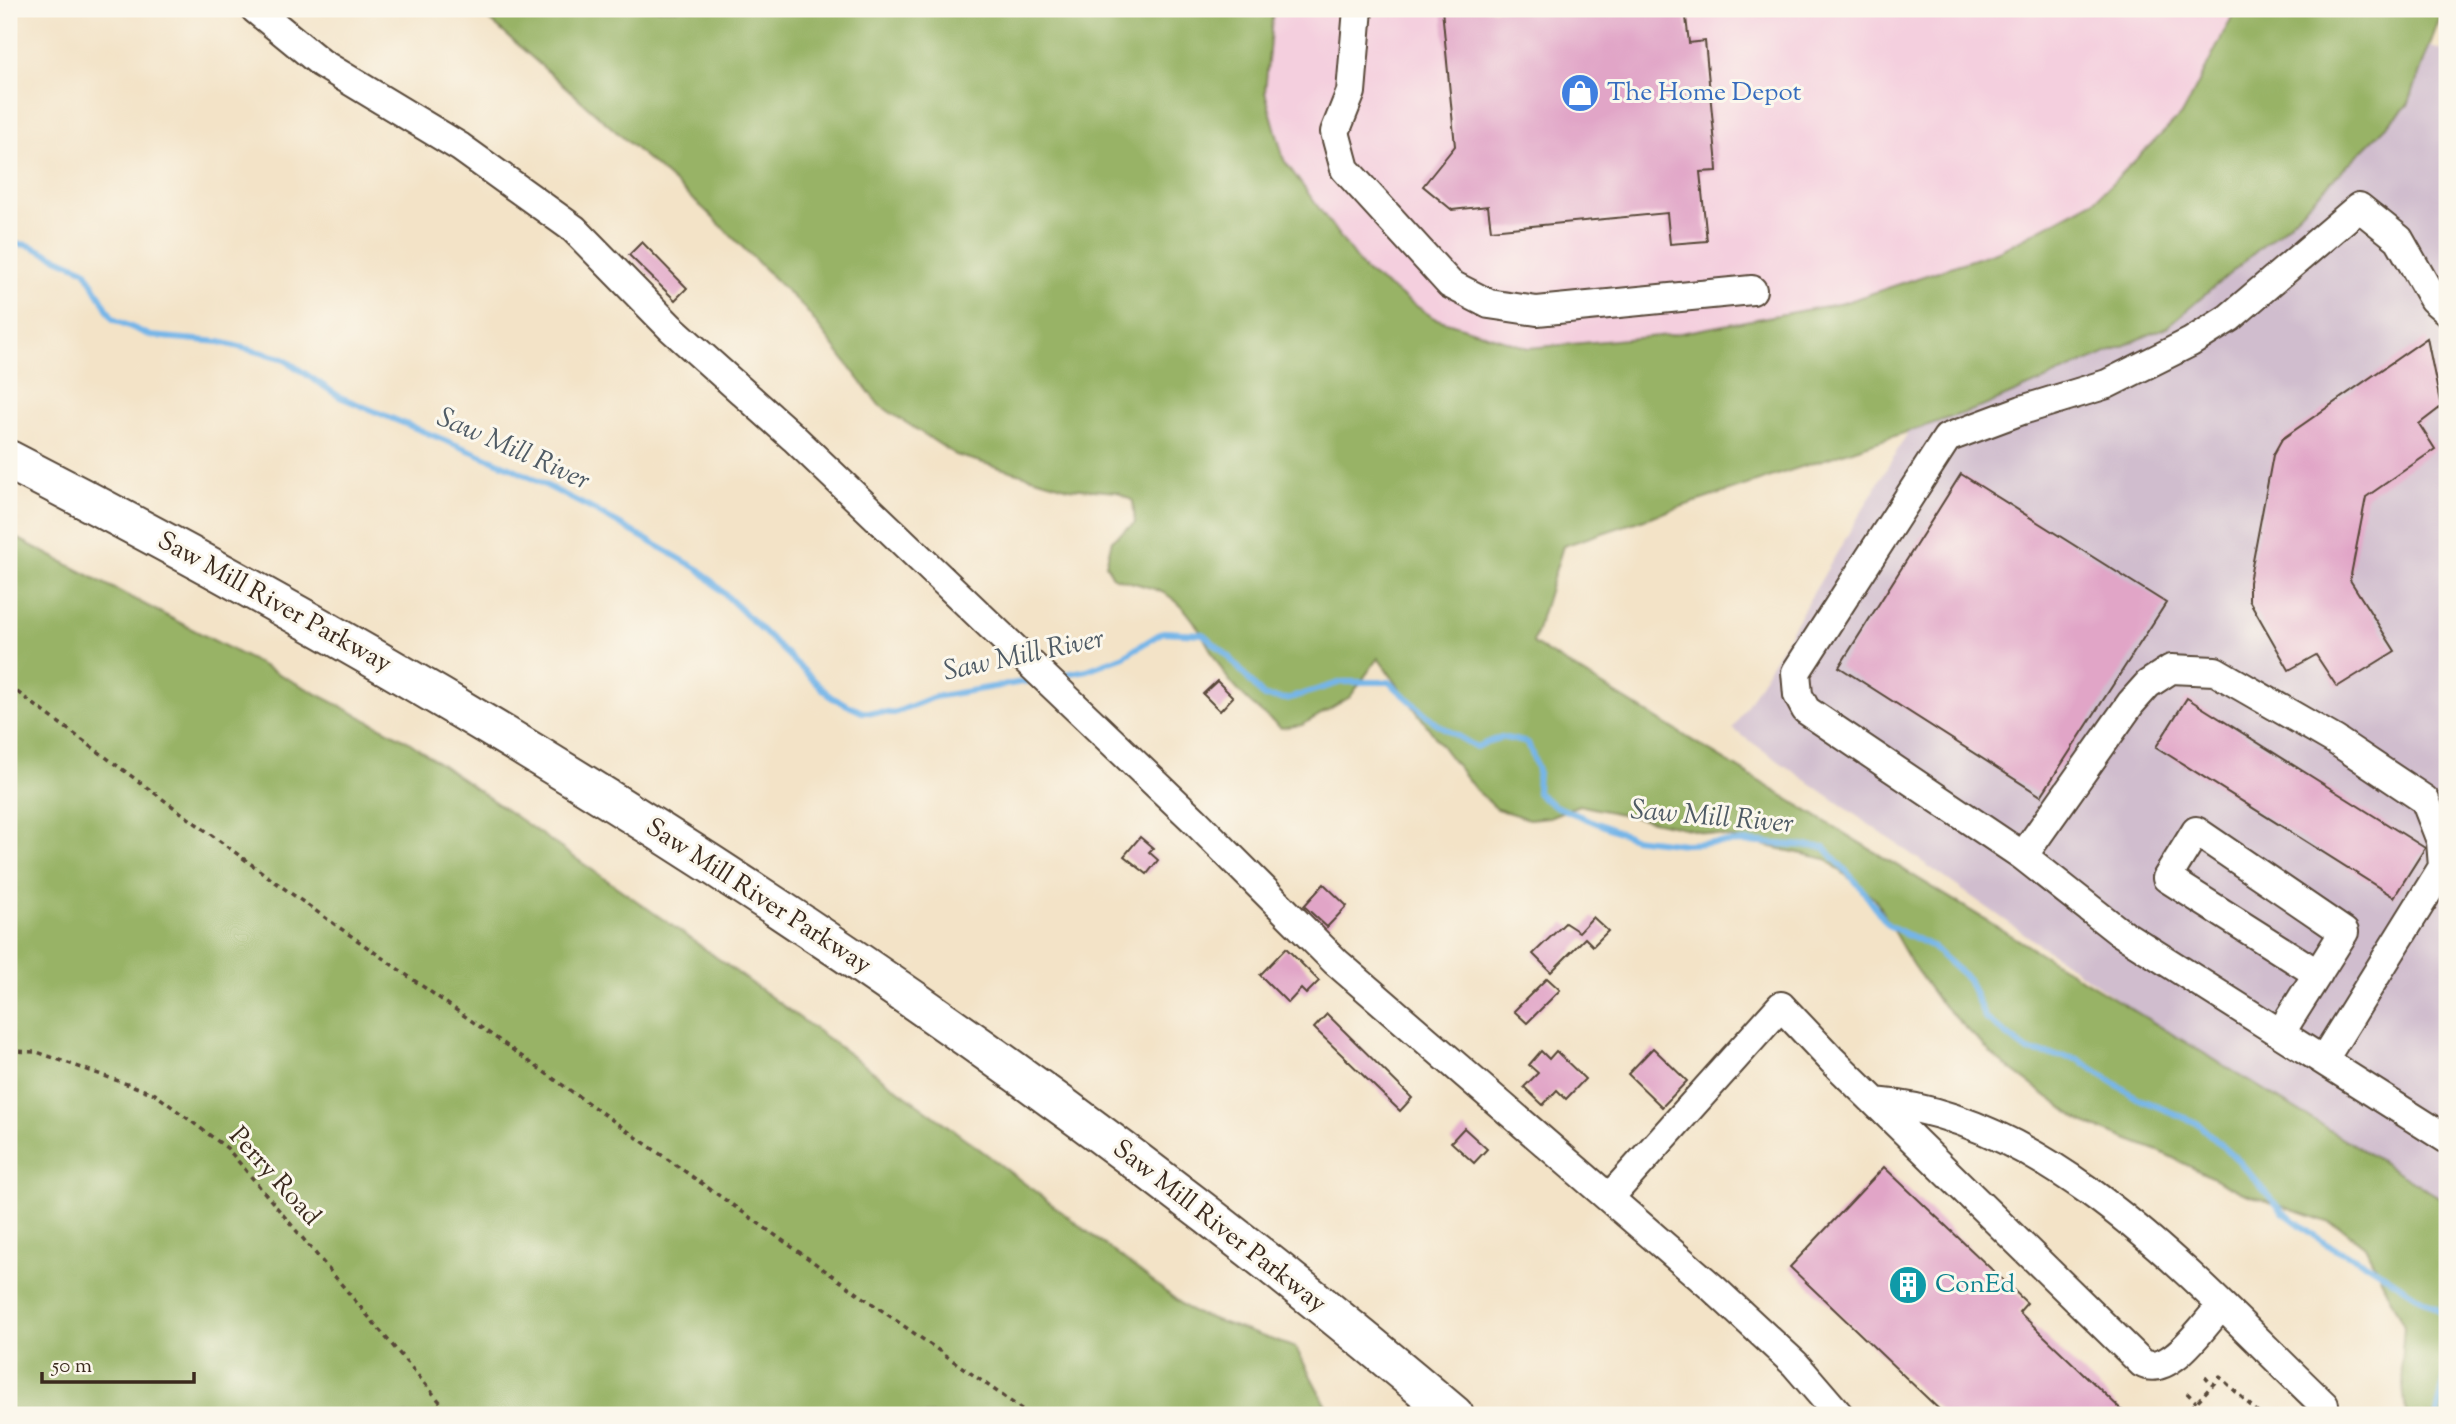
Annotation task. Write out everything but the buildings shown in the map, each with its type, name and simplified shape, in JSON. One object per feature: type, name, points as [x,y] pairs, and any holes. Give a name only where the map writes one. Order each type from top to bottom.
[{"type":"highway","name":"Saw Mill River Parkway","points":[[9,460],[197,559],[403,674],[761,896],[935,1015],[1105,1139],[1283,1275],[1454,1415]]},
{"type":"highway","name":"Saw Mill River Parkway","points":[[9,490],[224,603],[374,687],[555,795],[711,894],[914,1031],[1052,1131],[1276,1301],[1414,1415]]},
{"type":"lane","points":[[255,9],[276,30],[321,63],[460,147],[574,229],[671,328],[794,438],[1194,820],[1335,962],[1609,1198],[1795,1364],[1839,1415]]},
{"type":"lane","points":[[1358,9],[1351,92],[1335,132],[1345,169],[1450,284],[1489,304],[1537,311],[1752,290]]},
{"type":"lane","points":[[2447,311],[2433,299],[2399,239],[2359,207],[2229,318],[2191,342],[2107,384],[2022,410],[1947,438],[1796,672],[1798,695],[1806,710],[2023,856],[2117,930],[2447,1139]]},
{"type":"lane","points":[[2023,856],[2131,703],[2148,684],[2171,669],[2215,671],[2396,778],[2424,800],[2441,841],[2443,867],[2324,1059]]},
{"type":"lane","points":[[2281,1032],[2318,974],[2344,932],[2196,831],[2167,878],[2318,974]]},
{"type":"lane","points":[[1609,1198],[1781,1006],[1875,1102],[2142,1363],[2151,1368],[2159,1368],[2173,1359],[2221,1306]]},
{"type":"lane","points":[[1875,1102],[1914,1105],[1965,1121],[2079,1181],[2130,1220],[2221,1306],[2324,1405],[2325,1415]]},
{"type":"path","points":[[9,685],[289,892],[1030,1415]]},
{"type":"path","name":"Perry Road","points":[[9,1051],[37,1052],[155,1094],[227,1148],[451,1415]]},
{"type":"path","points":[[2205,1377],[2212,1385]]},
{"type":"path","points":[[2192,1415],[2195,1412],[2191,1408],[2220,1377],[2261,1415]]},
{"type":"path","points":[[2187,1393],[2196,1402]]},
{"type":"shaded area","points":[[1273,9],[2236,9],[2184,111],[2095,200],[2001,250],[1843,303],[1670,335],[1528,348],[1434,318],[1364,270],[1284,160],[1265,92]]},
{"type":"shaded area","points":[[2401,37],[2447,52],[2447,1217],[2436,1223],[1733,729],[1923,407]]},
{"type":"green space","points":[[477,9],[1273,9],[1265,92],[1284,160],[1364,270],[1434,318],[1528,348],[1670,335],[1843,303],[2001,250],[2095,200],[2184,112],[2236,9],[2443,9],[2408,105],[2287,225],[2167,327],[1982,407],[1563,546],[1533,643],[2447,1202],[2447,1415],[2406,1415],[2401,1365],[2404,1326],[2365,1246],[2339,1226],[2243,1193],[2161,1152],[2082,1122],[1998,1060],[1937,999],[1912,964],[1875,899],[1826,859],[1579,805],[1549,817],[1529,819],[1497,809],[1476,790],[1446,752],[1378,658],[1350,697],[1302,725],[1281,728],[1253,706],[1229,680],[1196,624],[1179,604],[1156,590],[1113,577],[1106,564],[1112,540],[1135,523],[1133,501],[1117,492],[1069,488],[956,455],[879,405],[805,309],[704,209]]},
{"type":"green space","points":[[9,534],[406,740],[687,936],[985,1153],[1192,1312],[1296,1348],[1331,1415],[9,1415]]},
{"type":"waterway","name":"Saw Mill River","points":[[9,243],[28,245],[85,270],[113,319],[151,336],[220,342],[282,358],[340,397],[512,468],[596,511],[700,570],[831,697],[862,712],[894,713],[934,697],[1035,680]]},
{"type":"waterway","name":"Saw Mill River","points":[[1056,676],[1087,670],[1124,656],[1163,632],[1203,634],[1228,656],[1264,697],[1287,699],[1342,682],[1389,682],[1437,724],[1476,747],[1501,737],[1528,743],[1538,770],[1537,793],[1553,805],[1633,838],[1684,844],[1747,842],[1824,847],[1858,884],[1888,925],[1931,946],[1968,979],[1985,1018],[2028,1051],[2078,1059],[2137,1098],[2197,1123],[2239,1161],[2283,1212],[2326,1244],[2367,1264],[2445,1314],[2447,1363]]},
{"type":"waterway","name":"Saw Mill River","points":[[2437,1415],[2447,1369]]},
{"type":"place","name":"The Home Depot","points":[[1580,93]]},
{"type":"place","name":"ConEd","points":[[1908,1285]]}]
